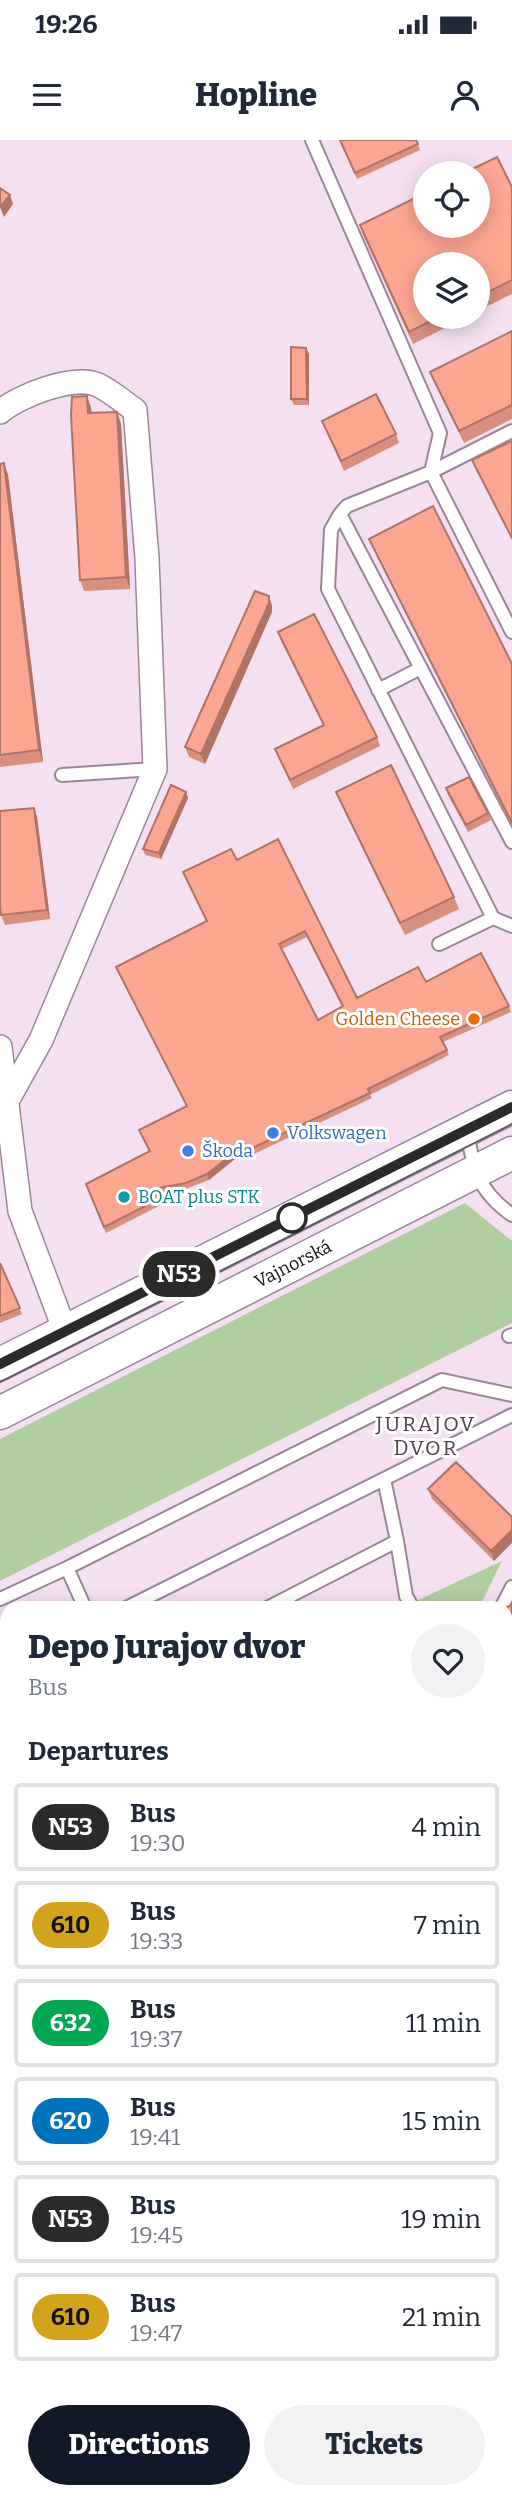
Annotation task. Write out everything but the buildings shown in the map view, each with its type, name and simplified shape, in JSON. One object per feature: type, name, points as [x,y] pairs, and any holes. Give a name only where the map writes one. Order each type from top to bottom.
[{"type":"main road","points":[[0,1364],[512,1107]]},
{"type":"main road","name":"Vajnorská","points":[[0,1413],[512,1153]]},
{"type":"street","points":[[0,412],[11,402],[59,384],[96,383],[135,410],[147,558],[155,769],[41,1040],[6,1103]]},
{"type":"street","points":[[0,1047],[20,1212],[65,1331]]},
{"type":"lane","points":[[312,140],[440,433],[430,472],[512,632]]},
{"type":"lane","points":[[512,431],[430,472],[347,506],[331,530],[328,589],[493,918],[512,926]]},
{"type":"lane","points":[[340,514],[512,842]]},
{"type":"lane","points":[[378,690],[421,668]]},
{"type":"lane","points":[[62,775],[155,769]]},
{"type":"lane","points":[[439,944],[493,918]]},
{"type":"lane","points":[[467,1130],[474,1172],[501,1207],[512,1215]]},
{"type":"lane","points":[[0,1600],[442,1380],[512,1395]]},
{"type":"lane","points":[[140,1601],[512,1415]]},
{"type":"lane","points":[[384,1479],[409,1601]]},
{"type":"lane","points":[[281,1601],[397,1541]]},
{"type":"lane","points":[[67,1568],[82,1601]]},
{"type":"green space","points":[[465,1203],[512,1241],[512,1323],[0,1581],[0,1439]]},
{"type":"green space","points":[[502,1561],[482,1601],[418,1600]]},
{"type":"tram line","points":[[0,1382],[512,1124]]},
{"type":"bus line","name":"N53","points":[[0,1364],[512,1107]]},
{"type":"place","name":"Golden Cheese","points":[[474,1019]]},
{"type":"place","name":"Volkswagen","points":[[273,1133]]},
{"type":"place","name":"Škoda","points":[[188,1151]]},
{"type":"place","name":"BOAT plus STK","points":[[124,1197]]},
{"type":"district","name":"JURAJOV DVOR","points":[[426,1436]]}]
